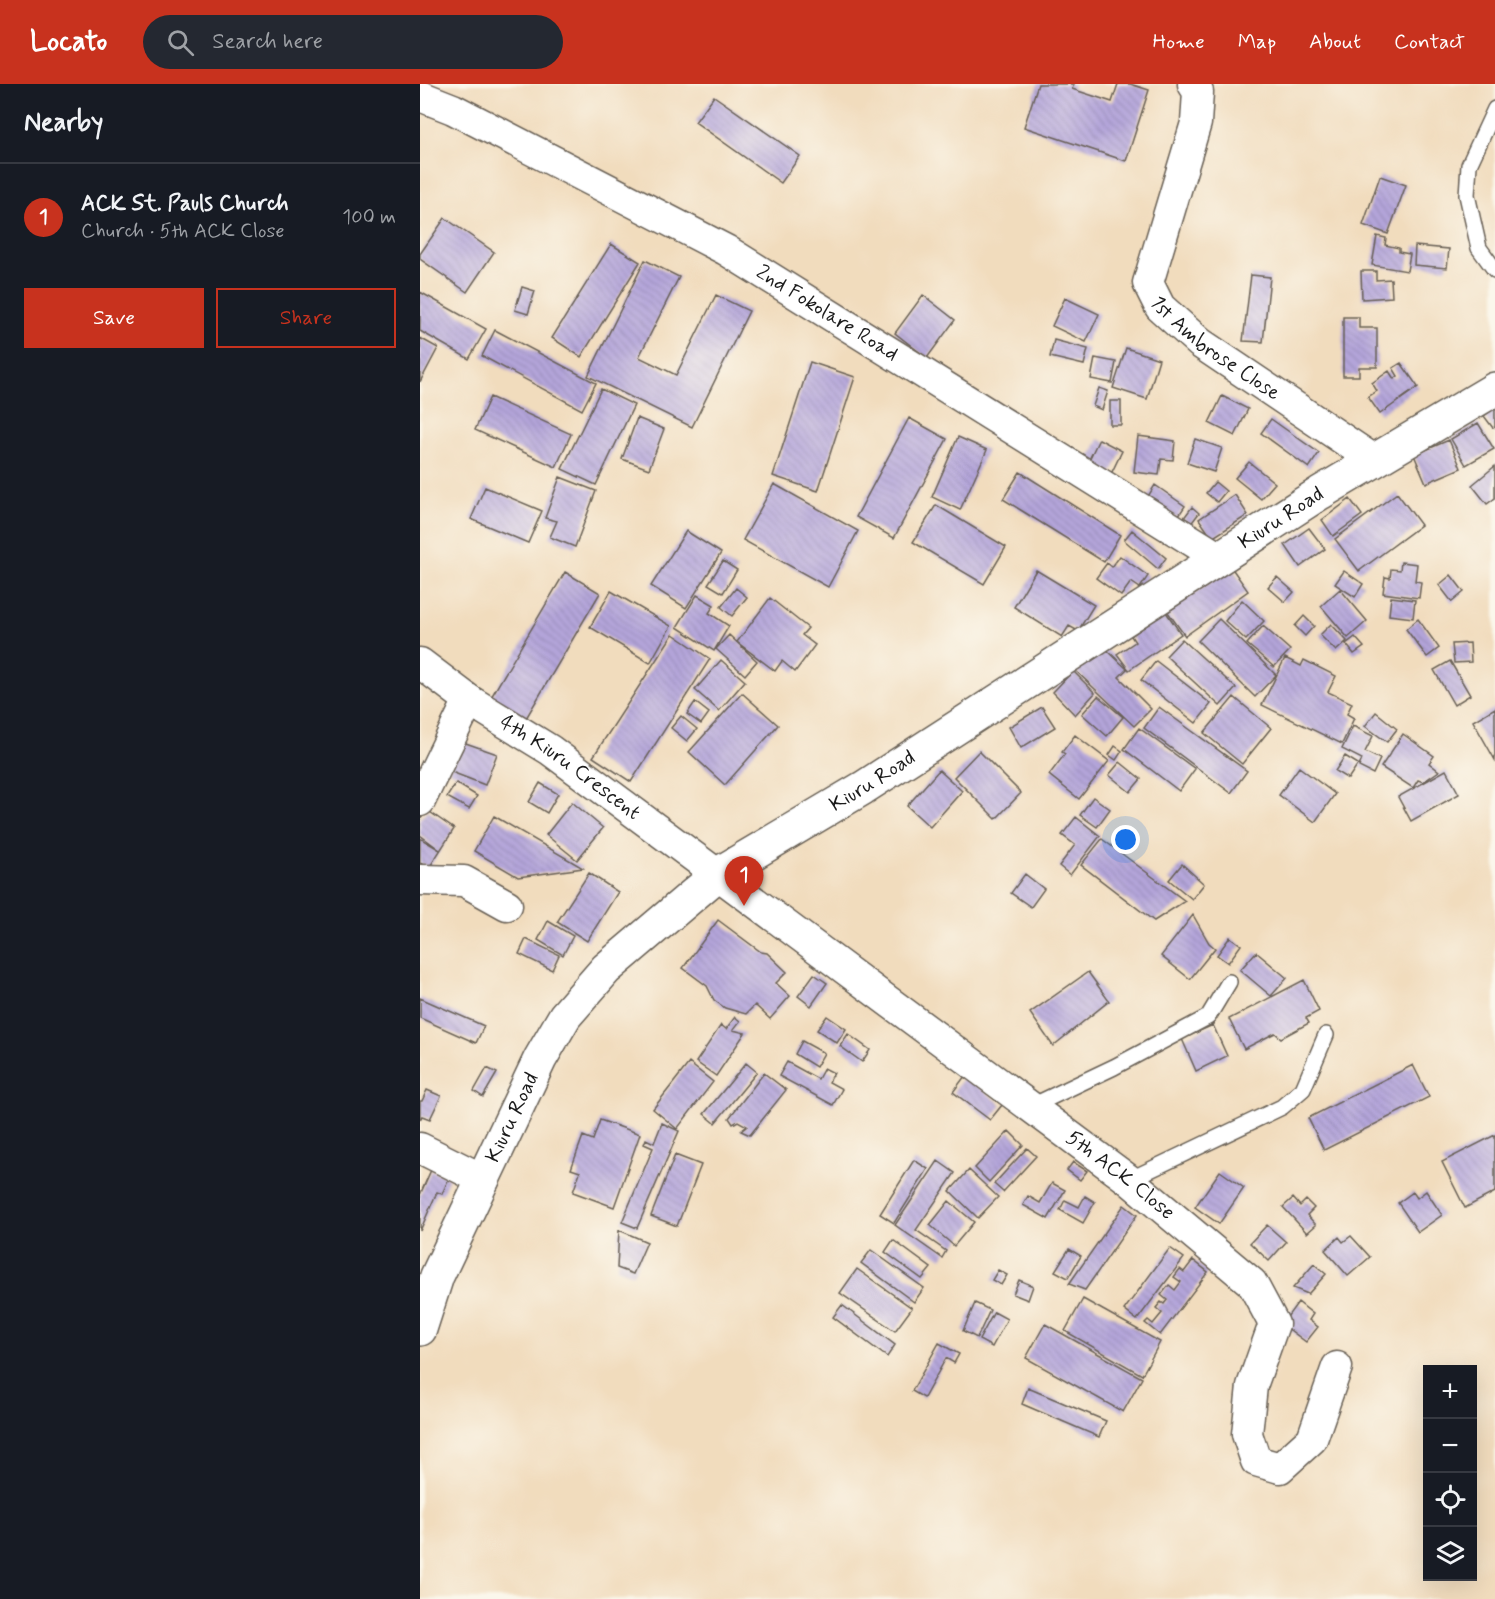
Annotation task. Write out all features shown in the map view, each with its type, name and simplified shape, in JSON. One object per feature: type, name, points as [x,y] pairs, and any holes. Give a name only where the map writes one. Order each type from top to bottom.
[{"type":"street","name":"1st Ambrose Close","points":[[1193,84],[1198,92],[1196,123],[1148,283],[1160,307],[1200,342],[1374,460]]},
{"type":"street","name":"2nd Fokolare Road","points":[[420,96],[453,109],[726,250],[1218,556]]},
{"type":"street","name":"Kiuru Road","points":[[420,1329],[437,1276],[540,1059],[565,1016],[606,969],[718,874],[873,781],[1218,556],[1495,389]]},
{"type":"street","name":"4th Kiuru Crescent","points":[[420,663],[469,700],[549,750],[718,874]]},
{"type":"street","points":[[420,801],[469,700]]},
{"type":"street","name":"5th ACK Close","points":[[718,874],[1129,1180],[1252,1282],[1274,1324],[1252,1386],[1247,1434],[1256,1461],[1280,1468],[1312,1439],[1337,1367]]},
{"type":"street","points":[[420,880],[464,881],[507,904]]},
{"type":"street","points":[[420,1148],[484,1180]]},
{"type":"lane","points":[[1495,109],[1469,165],[1467,195],[1479,248],[1495,270]]},
{"type":"lane","points":[[1030,1107],[1114,1067],[1208,1017],[1229,982]]},
{"type":"lane","points":[[1129,1180],[1282,1107],[1303,1089],[1326,1035]]},
{"type":"building","points":[[1038,84],[1074,84],[1072,89],[1112,102],[1118,84],[1130,84],[1149,90],[1126,161],[1024,127]]},
{"type":"building","points":[[714,96],[800,156],[781,183],[695,122]]},
{"type":"building","points":[[1380,176],[1406,185],[1388,234],[1363,225]]},
{"type":"building","points":[[445,218],[494,252],[467,292],[420,259],[420,254]]},
{"type":"building","points":[[1377,236],[1386,238],[1385,245],[1399,248],[1399,252],[1410,254],[1407,271],[1372,265]]},
{"type":"building","points":[[611,244],[640,262],[581,357],[552,338]]},
{"type":"building","points":[[1415,246],[1449,249],[1447,268],[1414,265]]},
{"type":"building","points":[[645,260],[679,277],[639,357],[676,375],[716,295],[749,311],[692,427],[588,376]]},
{"type":"building","points":[[1361,271],[1376,271],[1376,280],[1391,279],[1392,297],[1362,299]]},
{"type":"building","points":[[1251,275],[1270,277],[1263,342],[1243,341]]},
{"type":"building","points":[[522,287],[535,291],[528,314],[515,310]]},
{"type":"building","points":[[420,292],[486,329],[469,359],[420,331]]},
{"type":"building","points":[[923,295],[955,320],[927,358],[895,333]]},
{"type":"building","points":[[1065,298],[1099,314],[1086,342],[1052,326]]},
{"type":"building","points":[[1343,317],[1359,317],[1359,328],[1377,328],[1377,367],[1359,367],[1359,376],[1343,376]]},
{"type":"building","points":[[495,330],[596,383],[582,410],[482,356]]},
{"type":"building","points":[[420,338],[438,348],[420,382]]},
{"type":"building","points":[[1054,340],[1088,349],[1084,365],[1050,357]]},
{"type":"building","points":[[1126,348],[1159,359],[1147,399],[1113,388]]},
{"type":"building","points":[[1095,358],[1116,362],[1112,383],[1091,379]]},
{"type":"building","points":[[810,362],[855,377],[818,491],[773,476]]},
{"type":"building","points":[[1401,363],[1418,387],[1380,414],[1368,397],[1377,391],[1372,383],[1389,371],[1394,379],[1398,376],[1393,368]]},
{"type":"building","points":[[1099,388],[1108,391],[1102,410],[1093,406]]},
{"type":"building","points":[[601,389],[634,405],[596,485],[562,469]]},
{"type":"building","points":[[1222,396],[1248,409],[1235,436],[1209,423]]},
{"type":"building","points":[[490,397],[571,434],[556,467],[475,430]]},
{"type":"building","points":[[1110,401],[1121,401],[1121,425],[1110,425]]},
{"type":"building","points":[[1495,408],[1495,427],[1493,428],[1484,416]]},
{"type":"building","points":[[637,418],[664,429],[649,469],[622,459]]},
{"type":"building","points":[[909,418],[947,439],[894,538],[856,517]]},
{"type":"building","points":[[1271,419],[1319,453],[1309,468],[1261,433]]},
{"type":"building","points":[[1478,423],[1494,449],[1466,465],[1451,439]]},
{"type":"building","points":[[1138,436],[1175,441],[1173,460],[1161,459],[1159,475],[1134,472]]},
{"type":"building","points":[[958,437],[987,450],[960,510],[932,497]]},
{"type":"building","points":[[1099,439],[1122,451],[1110,476],[1087,464]]},
{"type":"building","points":[[1195,439],[1222,448],[1214,472],[1187,463]]},
{"type":"building","points":[[1449,440],[1461,468],[1426,483],[1414,455]]},
{"type":"building","points":[[1249,462],[1275,483],[1261,499],[1235,478]]},
{"type":"building","points":[[1495,466],[1495,498],[1487,504],[1472,485]]},
{"type":"building","points":[[1020,472],[1120,535],[1104,562],[1003,499]]},
{"type":"building","points":[[560,477],[596,491],[575,547],[550,537],[557,521],[545,518]]},
{"type":"building","points":[[1215,482],[1226,491],[1217,502],[1206,493]]},
{"type":"building","points":[[774,484],[858,531],[828,587],[743,540]]},
{"type":"building","points":[[1155,485],[1185,506],[1177,518],[1147,498]]},
{"type":"building","points":[[485,487],[542,511],[528,543],[471,519]]},
{"type":"building","points":[[1397,493],[1421,525],[1359,571],[1335,539]]},
{"type":"building","points":[[1235,495],[1248,515],[1212,538],[1199,519]]},
{"type":"building","points":[[1350,499],[1362,515],[1333,536],[1322,520]]},
{"type":"building","points":[[936,505],[1006,547],[984,584],[913,542]]},
{"type":"building","points":[[1192,507],[1199,513],[1190,525],[1183,519]]},
{"type":"building","points":[[1309,528],[1325,549],[1300,567],[1285,545]]},
{"type":"building","points":[[1132,530],[1166,558],[1158,569],[1124,540]]},
{"type":"building","points":[[686,531],[721,553],[686,608],[651,586]]},
{"type":"building","points":[[1120,556],[1148,576],[1140,588],[1131,582],[1121,596],[1096,578],[1107,563],[1112,567]]},
{"type":"building","points":[[723,561],[737,570],[723,593],[708,584]]},
{"type":"building","points":[[1401,562],[1417,564],[1415,581],[1421,582],[1419,598],[1383,593],[1385,577],[1390,578],[1391,569],[1400,570]]},
{"type":"building","points":[[1231,567],[1248,591],[1185,636],[1168,612]]},
{"type":"building","points":[[1036,570],[1094,605],[1078,631],[1069,626],[1062,637],[1014,607]]},
{"type":"building","points":[[1344,571],[1363,584],[1355,597],[1335,584]]},
{"type":"building","points":[[565,572],[600,593],[525,720],[490,699]]},
{"type":"building","points":[[1451,575],[1464,592],[1452,602],[1439,585]]},
{"type":"building","points":[[1277,577],[1294,592],[1285,602],[1268,587]]},
{"type":"building","points":[[736,588],[747,597],[732,616],[721,607]]},
{"type":"building","points":[[1340,589],[1367,621],[1348,638],[1321,606]]},
{"type":"building","points":[[611,591],[671,626],[650,663],[590,627]]},
{"type":"building","points":[[697,595],[714,605],[709,613],[729,626],[714,651],[677,627]]},
{"type":"building","points":[[1391,597],[1415,600],[1413,618],[1389,615]]},
{"type":"building","points":[[770,598],[808,628],[802,635],[815,645],[795,672],[782,661],[775,671],[737,642]]},
{"type":"building","points":[[1242,600],[1264,621],[1246,640],[1225,621]]},
{"type":"building","points":[[1166,612],[1181,634],[1129,670],[1117,654],[1135,642],[1131,636]]},
{"type":"building","points":[[1304,616],[1314,626],[1305,636],[1295,626]]},
{"type":"building","points":[[1219,619],[1276,675],[1255,697],[1198,641]]},
{"type":"building","points":[[1418,619],[1439,648],[1427,657],[1406,629]]},
{"type":"building","points":[[1331,624],[1347,641],[1336,651],[1320,635]]},
{"type":"building","points":[[1263,626],[1290,650],[1274,667],[1247,644]]},
{"type":"building","points":[[673,634],[710,659],[631,782],[593,757]]},
{"type":"building","points":[[729,635],[757,661],[745,675],[716,649]]},
{"type":"building","points":[[1355,637],[1364,647],[1354,654],[1346,644]]},
{"type":"building","points":[[1182,639],[1236,688],[1220,706],[1166,656]]},
{"type":"building","points":[[1470,643],[1471,662],[1454,663],[1452,644]]},
{"type":"building","points":[[1106,649],[1127,669],[1119,677],[1151,709],[1134,726],[1076,671],[1096,650],[1102,655]]},
{"type":"building","points":[[1285,658],[1301,666],[1304,660],[1336,676],[1328,692],[1352,703],[1347,714],[1354,718],[1342,744],[1262,705]]},
{"type":"building","points":[[721,660],[745,681],[719,711],[695,690]]},
{"type":"building","points":[[1156,661],[1211,704],[1196,723],[1141,680]]},
{"type":"building","points":[[1450,661],[1470,695],[1454,705],[1434,670]]},
{"type":"building","points":[[1073,671],[1095,693],[1075,715],[1053,692]]},
{"type":"building","points":[[742,693],[778,725],[725,785],[689,752]]},
{"type":"building","points":[[1098,696],[1123,717],[1107,736],[1082,714]]},
{"type":"building","points":[[1234,697],[1271,728],[1242,764],[1204,733]]},
{"type":"building","points":[[695,702],[709,713],[701,724],[687,714]]},
{"type":"building","points":[[1042,707],[1055,727],[1021,748],[1009,727]]},
{"type":"building","points":[[1159,707],[1247,771],[1231,793],[1144,728]]},
{"type":"building","points":[[1495,708],[1495,760],[1473,721]]},
{"type":"building","points":[[1376,712],[1397,729],[1387,742],[1365,726]]},
{"type":"building","points":[[681,716],[697,729],[687,741],[671,728]]},
{"type":"building","points":[[1353,726],[1373,736],[1365,752],[1380,759],[1373,774],[1359,767],[1362,759],[1342,749]]},
{"type":"building","points":[[1139,728],[1195,769],[1179,791],[1124,749]]},
{"type":"building","points":[[1403,734],[1434,756],[1429,763],[1439,771],[1423,782],[1418,780],[1413,788],[1381,767]]},
{"type":"building","points":[[1075,735],[1109,761],[1079,799],[1049,775],[1065,754],[1062,752]]},
{"type":"building","points":[[460,741],[497,754],[485,785],[449,771]]},
{"type":"building","points":[[1115,746],[1122,751],[1116,760],[1109,755]]},
{"type":"building","points":[[979,751],[1021,793],[996,819],[954,777]]},
{"type":"building","points":[[1345,756],[1358,764],[1348,779],[1335,771]]},
{"type":"building","points":[[1120,762],[1141,779],[1130,792],[1109,775]]},
{"type":"building","points":[[1299,767],[1335,794],[1315,822],[1279,795]]},
{"type":"building","points":[[939,770],[962,791],[930,827],[907,806]]},
{"type":"building","points":[[1446,770],[1459,794],[1411,821],[1398,797]]},
{"type":"building","points":[[456,783],[477,796],[469,809],[447,797]]},
{"type":"building","points":[[540,783],[558,794],[547,813],[529,802]]},
{"type":"building","points":[[1093,797],[1110,809],[1097,827],[1080,815]]},
{"type":"building","points":[[572,802],[603,828],[577,860],[546,835]]},
{"type":"building","points":[[427,810],[454,829],[429,868],[420,863],[420,838],[440,850],[420,835],[420,820]]},
{"type":"building","points":[[494,816],[583,868],[518,877],[474,851]]},
{"type":"building","points":[[1076,817],[1100,836],[1070,875],[1059,866],[1075,845],[1062,835]]},
{"type":"building","points":[[1102,839],[1185,901],[1154,921],[1081,865]]},
{"type":"building","points":[[1182,864],[1204,884],[1192,899],[1169,880]]},
{"type":"building","points":[[589,873],[618,892],[587,941],[557,922]]},
{"type":"building","points":[[1025,874],[1044,889],[1031,907],[1011,893]]},
{"type":"building","points":[[1193,915],[1209,943],[1215,948],[1190,979],[1161,956]]},
{"type":"building","points":[[718,920],[761,952],[767,953],[787,972],[776,983],[790,996],[770,1019],[755,1005],[746,1014],[725,1008],[714,1000],[707,986],[683,968]]},
{"type":"building","points":[[548,921],[573,936],[563,955],[538,940]]},
{"type":"building","points":[[1230,937],[1241,945],[1228,963],[1217,955]]},
{"type":"building","points":[[526,939],[559,955],[552,970],[519,954]]},
{"type":"building","points":[[1256,952],[1287,978],[1271,996],[1240,970]]},
{"type":"building","points":[[1088,972],[1109,1001],[1053,1046],[1030,1013]]},
{"type":"building","points":[[814,974],[827,983],[811,1006],[798,996]]},
{"type":"building","points":[[1304,980],[1319,1011],[1306,1018],[1309,1023],[1281,1038],[1275,1033],[1244,1049],[1229,1019]]},
{"type":"building","points":[[420,998],[484,1026],[476,1043],[420,1018]]},
{"type":"building","points":[[827,1016],[846,1029],[837,1043],[817,1030]]},
{"type":"building","points":[[735,1017],[740,1021],[733,1030],[745,1033],[716,1076],[696,1062],[721,1025],[726,1029]]},
{"type":"building","points":[[1213,1025],[1227,1056],[1196,1071],[1182,1039]]},
{"type":"building","points":[[848,1034],[870,1050],[862,1062],[840,1046]]},
{"type":"building","points":[[802,1041],[824,1053],[816,1067],[795,1054]]},
{"type":"building","points":[[787,1062],[818,1079],[824,1068],[834,1073],[829,1082],[842,1089],[833,1105],[779,1076]]},
{"type":"building","points":[[689,1063],[713,1082],[677,1129],[653,1109]]},
{"type":"building","points":[[746,1063],[757,1072],[715,1123],[704,1114]]},
{"type":"building","points":[[1413,1065],[1429,1097],[1324,1150],[1308,1118]]},
{"type":"building","points":[[487,1068],[497,1073],[483,1097],[474,1091]]},
{"type":"building","points":[[764,1073],[786,1090],[750,1135],[741,1131],[747,1126],[738,1121],[733,1124],[729,1118]]},
{"type":"building","points":[[965,1076],[1002,1105],[990,1120],[953,1092]]},
{"type":"building","points":[[427,1090],[441,1096],[430,1119],[422,1116],[420,1120],[420,1101]]},
{"type":"building","points":[[600,1120],[640,1134],[614,1207],[573,1192],[580,1172],[571,1169],[583,1136],[593,1140]]},
{"type":"building","points":[[662,1123],[679,1131],[637,1228],[622,1222],[653,1148],[644,1144],[646,1139],[654,1143]]},
{"type":"building","points":[[1009,1131],[1023,1145],[989,1182],[975,1168]]},
{"type":"building","points":[[1495,1135],[1495,1192],[1465,1208],[1442,1162]]},
{"type":"building","points":[[1027,1148],[1036,1156],[1003,1192],[994,1184]]},
{"type":"building","points":[[675,1155],[701,1165],[677,1226],[651,1216]]},
{"type":"building","points":[[914,1160],[928,1169],[894,1223],[880,1214]]},
{"type":"building","points":[[938,1161],[955,1173],[916,1230],[946,1251],[942,1258],[895,1225]]},
{"type":"building","points":[[1073,1162],[1087,1171],[1080,1180],[1067,1170]]},
{"type":"building","points":[[431,1170],[449,1178],[442,1194],[437,1192],[420,1231],[420,1195]]},
{"type":"building","points":[[969,1170],[998,1197],[978,1218],[950,1191]]},
{"type":"building","points":[[1220,1171],[1244,1188],[1219,1224],[1195,1207]]},
{"type":"building","points":[[1052,1183],[1065,1190],[1048,1219],[1023,1205],[1028,1196],[1040,1203]]},
{"type":"building","points":[[1426,1191],[1442,1215],[1418,1232],[1398,1203],[1413,1192],[1417,1198]]},
{"type":"building","points":[[1085,1196],[1095,1202],[1083,1223],[1060,1210],[1065,1200],[1079,1207]]},
{"type":"building","points":[[1293,1198],[1300,1206],[1306,1200],[1314,1208],[1307,1215],[1316,1225],[1307,1233],[1283,1207]]},
{"type":"building","points":[[949,1201],[974,1222],[954,1246],[930,1225]]},
{"type":"building","points":[[1124,1205],[1137,1215],[1085,1290],[1069,1284]]},
{"type":"building","points":[[1267,1225],[1286,1242],[1269,1261],[1250,1243]]},
{"type":"building","points":[[619,1230],[647,1242],[633,1274],[617,1268]]},
{"type":"building","points":[[1351,1236],[1370,1257],[1348,1276],[1325,1250],[1339,1237],[1343,1242]]},
{"type":"building","points":[[893,1240],[931,1268],[922,1279],[885,1252]]},
{"type":"building","points":[[1170,1248],[1184,1258],[1137,1320],[1124,1310]]},
{"type":"building","points":[[1069,1249],[1081,1256],[1068,1278],[1055,1271]]},
{"type":"building","points":[[871,1250],[924,1288],[914,1302],[861,1263]]},
{"type":"building","points":[[1193,1260],[1208,1272],[1160,1335],[1145,1323],[1148,1320],[1153,1324],[1162,1313],[1156,1308],[1161,1302],[1164,1304],[1167,1300],[1161,1295],[1169,1285],[1175,1290],[1181,1282],[1174,1277],[1180,1269],[1184,1272]]},
{"type":"building","points":[[1314,1264],[1326,1274],[1308,1294],[1293,1288]]},
{"type":"building","points":[[857,1269],[912,1308],[895,1331],[840,1293]]},
{"type":"building","points":[[998,1270],[1007,1275],[1001,1285],[992,1280]]},
{"type":"building","points":[[1019,1280],[1033,1286],[1028,1300],[1013,1294]]},
{"type":"building","points":[[1083,1299],[1160,1342],[1142,1375],[1065,1331]]},
{"type":"building","points":[[1298,1302],[1313,1314],[1309,1320],[1318,1327],[1306,1342],[1282,1324]]},
{"type":"building","points":[[975,1303],[990,1310],[977,1338],[963,1331]]},
{"type":"building","points":[[842,1305],[895,1345],[887,1357],[833,1317]]},
{"type":"building","points":[[994,1312],[1007,1319],[992,1347],[979,1340]]},
{"type":"building","points":[[1045,1324],[1142,1378],[1123,1412],[1026,1358]]},
{"type":"building","points":[[939,1343],[959,1354],[954,1363],[946,1358],[924,1398],[912,1391]]},
{"type":"building","points":[[1028,1388],[1106,1421],[1099,1437],[1022,1404]]},
{"type":"place","name":"ACK St. Pauls Church","points":[[744,906]]}]
